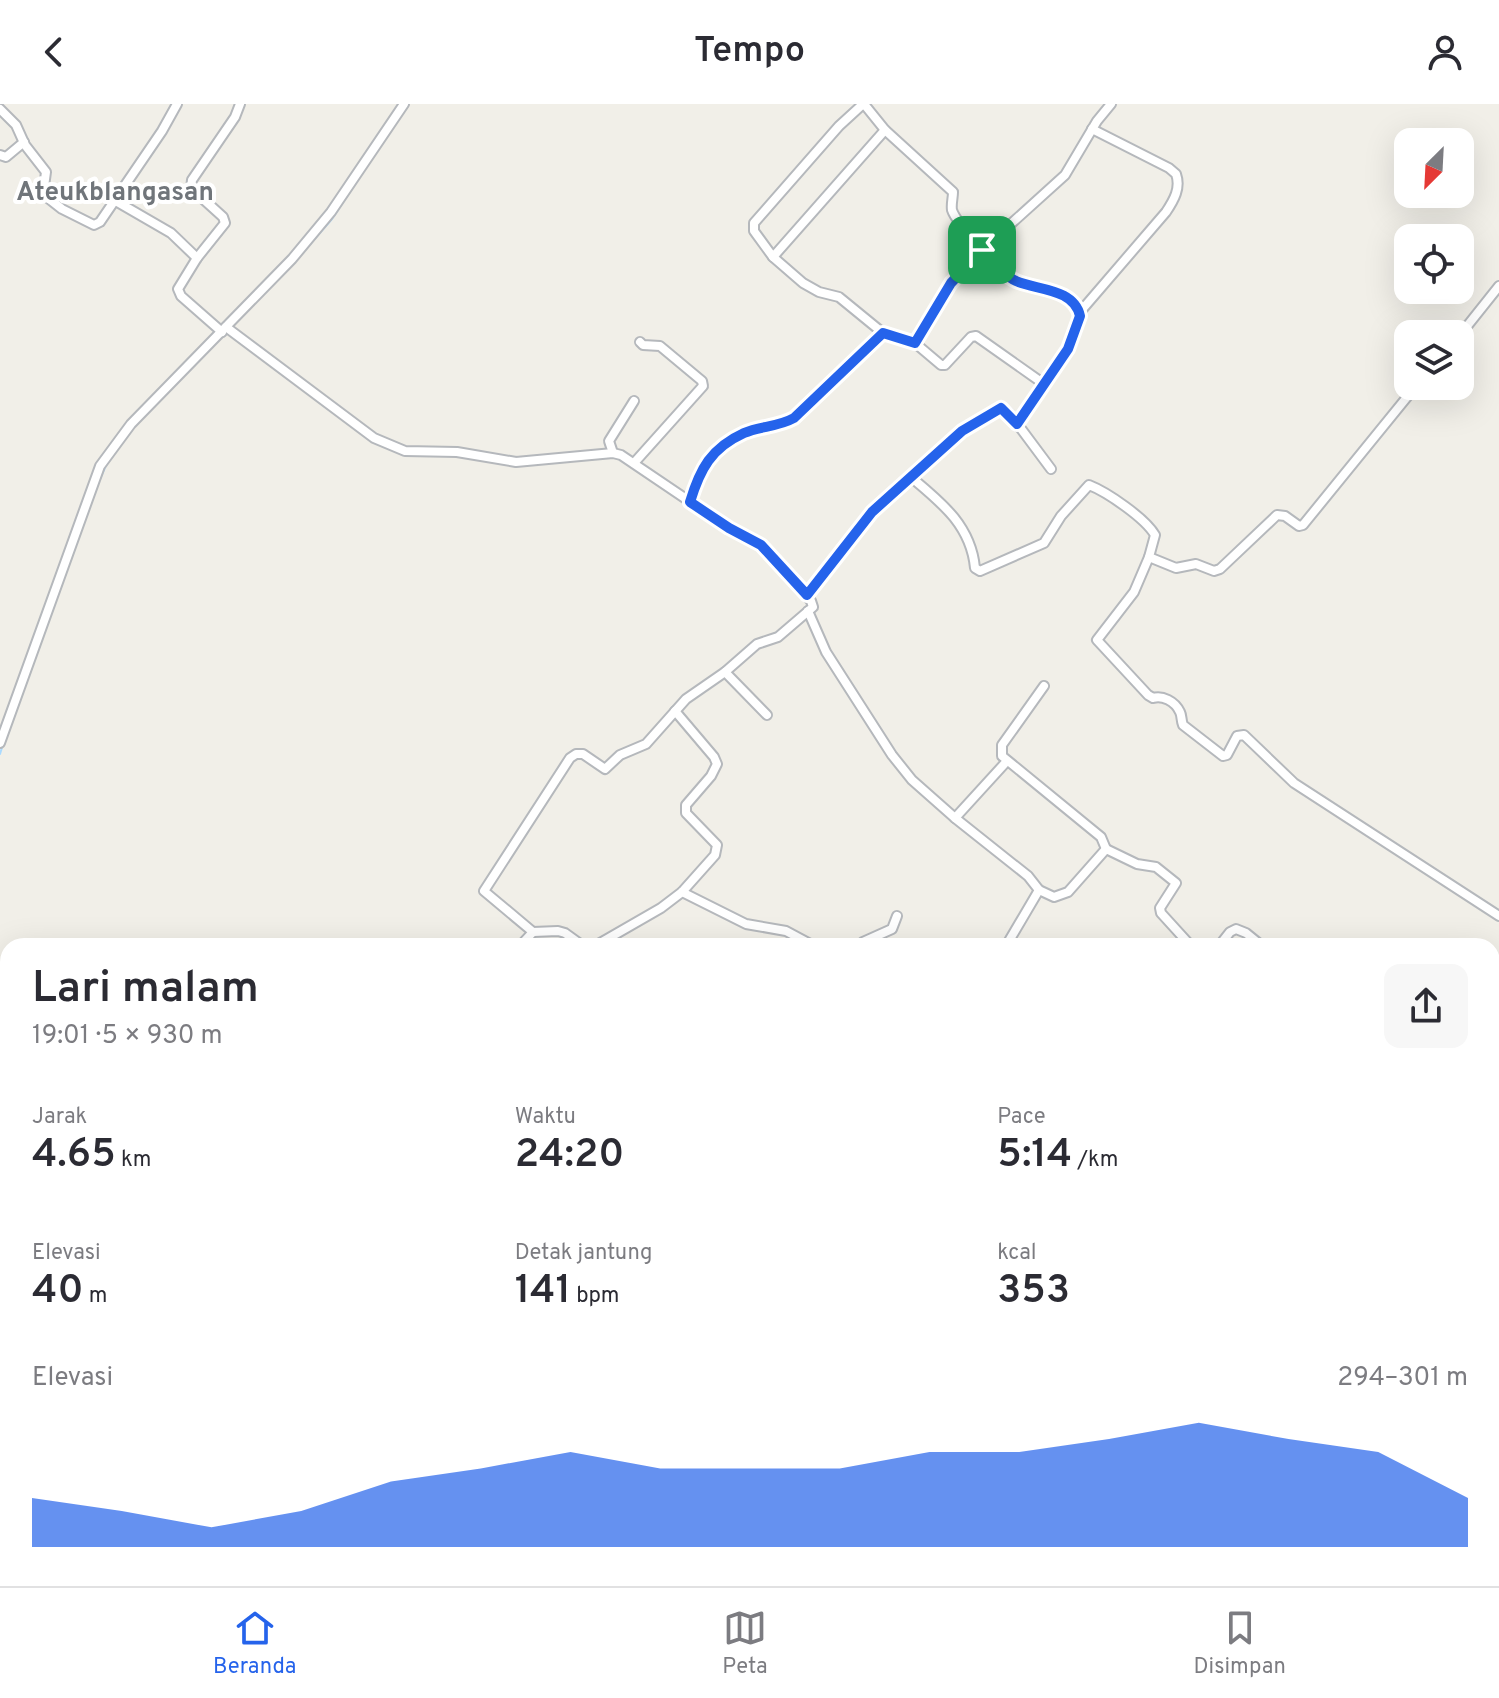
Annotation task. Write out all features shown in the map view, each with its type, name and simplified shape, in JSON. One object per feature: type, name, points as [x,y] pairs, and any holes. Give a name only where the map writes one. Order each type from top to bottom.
[{"type":"street","points":[[0,109],[16,125],[24,142],[46,172],[43,194],[62,209],[97,225],[177,104]]},
{"type":"street","points":[[240,104],[235,117],[192,180],[192,191],[223,217],[225,223],[197,258],[178,289],[181,296],[385,444],[405,451],[457,452],[516,462],[613,453],[621,455],[729,528],[761,545],[807,595],[813,607],[778,637],[757,644],[725,672],[686,699],[646,744],[620,755],[605,769],[583,754],[576,754],[561,769],[484,891],[533,932],[558,931],[570,938]]},
{"type":"street","points":[[0,743],[100,466],[131,424],[292,259],[331,212],[404,104]]},
{"type":"street","points":[[1044,384],[976,336],[971,337],[945,365],[941,365],[915,343],[883,333],[839,297],[819,292],[803,283],[773,257],[754,231],[754,223],[839,126],[864,104],[885,130],[953,192],[952,209],[982,250],[1015,280],[1066,297],[1080,312]]},
{"type":"street","points":[[915,343],[951,283],[982,250],[1065,175],[1111,104]]},
{"type":"street","points":[[1017,424],[1072,342],[1080,312],[1166,212],[1178,189],[1176,174],[1169,168],[1092,129]]},
{"type":"street","points":[[773,257],[885,130]]},
{"type":"street","points":[[0,155],[6,157],[24,142]]},
{"type":"street","points":[[114,200],[171,233],[197,258]]},
{"type":"street","points":[[1472,320],[1499,286]]},
{"type":"street","points":[[690,502],[699,473],[713,454],[744,433],[783,424],[794,418],[883,333]]},
{"type":"street","points":[[634,463],[703,386],[702,381],[664,348],[640,342]]},
{"type":"street","points":[[1149,557],[1176,568],[1196,564],[1214,571],[1220,569],[1277,515],[1303,525],[1405,400]]},
{"type":"street","points":[[613,453],[609,441],[634,401]]},
{"type":"street","points":[[807,595],[872,512],[962,431],[997,409],[1004,409],[1051,469]]},
{"type":"street","points":[[912,478],[946,506],[959,524],[972,546],[977,570],[1044,543],[1061,516],[1089,485],[1150,526],[1155,535],[1134,592],[1097,640],[1148,695],[1165,697],[1180,712],[1183,725],[1223,756],[1227,755],[1237,736],[1244,735],[1294,783],[1499,916]]},
{"type":"street","points":[[808,611],[826,652],[892,755],[912,780],[1028,876],[1039,890],[1054,897],[1064,895],[1106,849]]},
{"type":"street","points":[[725,672],[767,715]]},
{"type":"street","points":[[1044,686],[1002,745],[1002,756],[1101,837],[1106,849],[1141,865],[1156,867],[1175,881],[1160,911],[1184,938]]},
{"type":"street","points":[[609,938],[682,892],[717,849],[717,845],[686,813],[686,805],[711,776],[717,764],[675,711]]},
{"type":"street","points":[[955,818],[1007,761]]},
{"type":"street","points":[[1011,938],[1039,890]]},
{"type":"street","points":[[682,892],[746,924],[786,931],[799,938]]},
{"type":"street","points":[[872,938],[892,929],[897,916]]},
{"type":"street","points":[[1225,938],[1236,929],[1252,938]]},
{"type":"street","points":[[527,938],[533,932]]},
{"type":"waterway","points":[[297,259],[332,219],[359,178]]},
{"type":"waterway","points":[[100,479],[107,463]]},
{"type":"waterway","points":[[0,754],[3,744]]},
{"type":"district","name":"Ateukblangasan","points":[[115,193]]},
{"type":"route","points":[[982,250],[1015,280],[1036,285],[1074,303],[1080,316],[1072,342],[1017,424],[1001,408],[962,431],[872,512],[807,595],[755,540],[729,528],[690,502],[703,465],[713,454],[744,433],[783,424],[794,418],[883,333],[915,343],[951,283],[982,250]]}]
